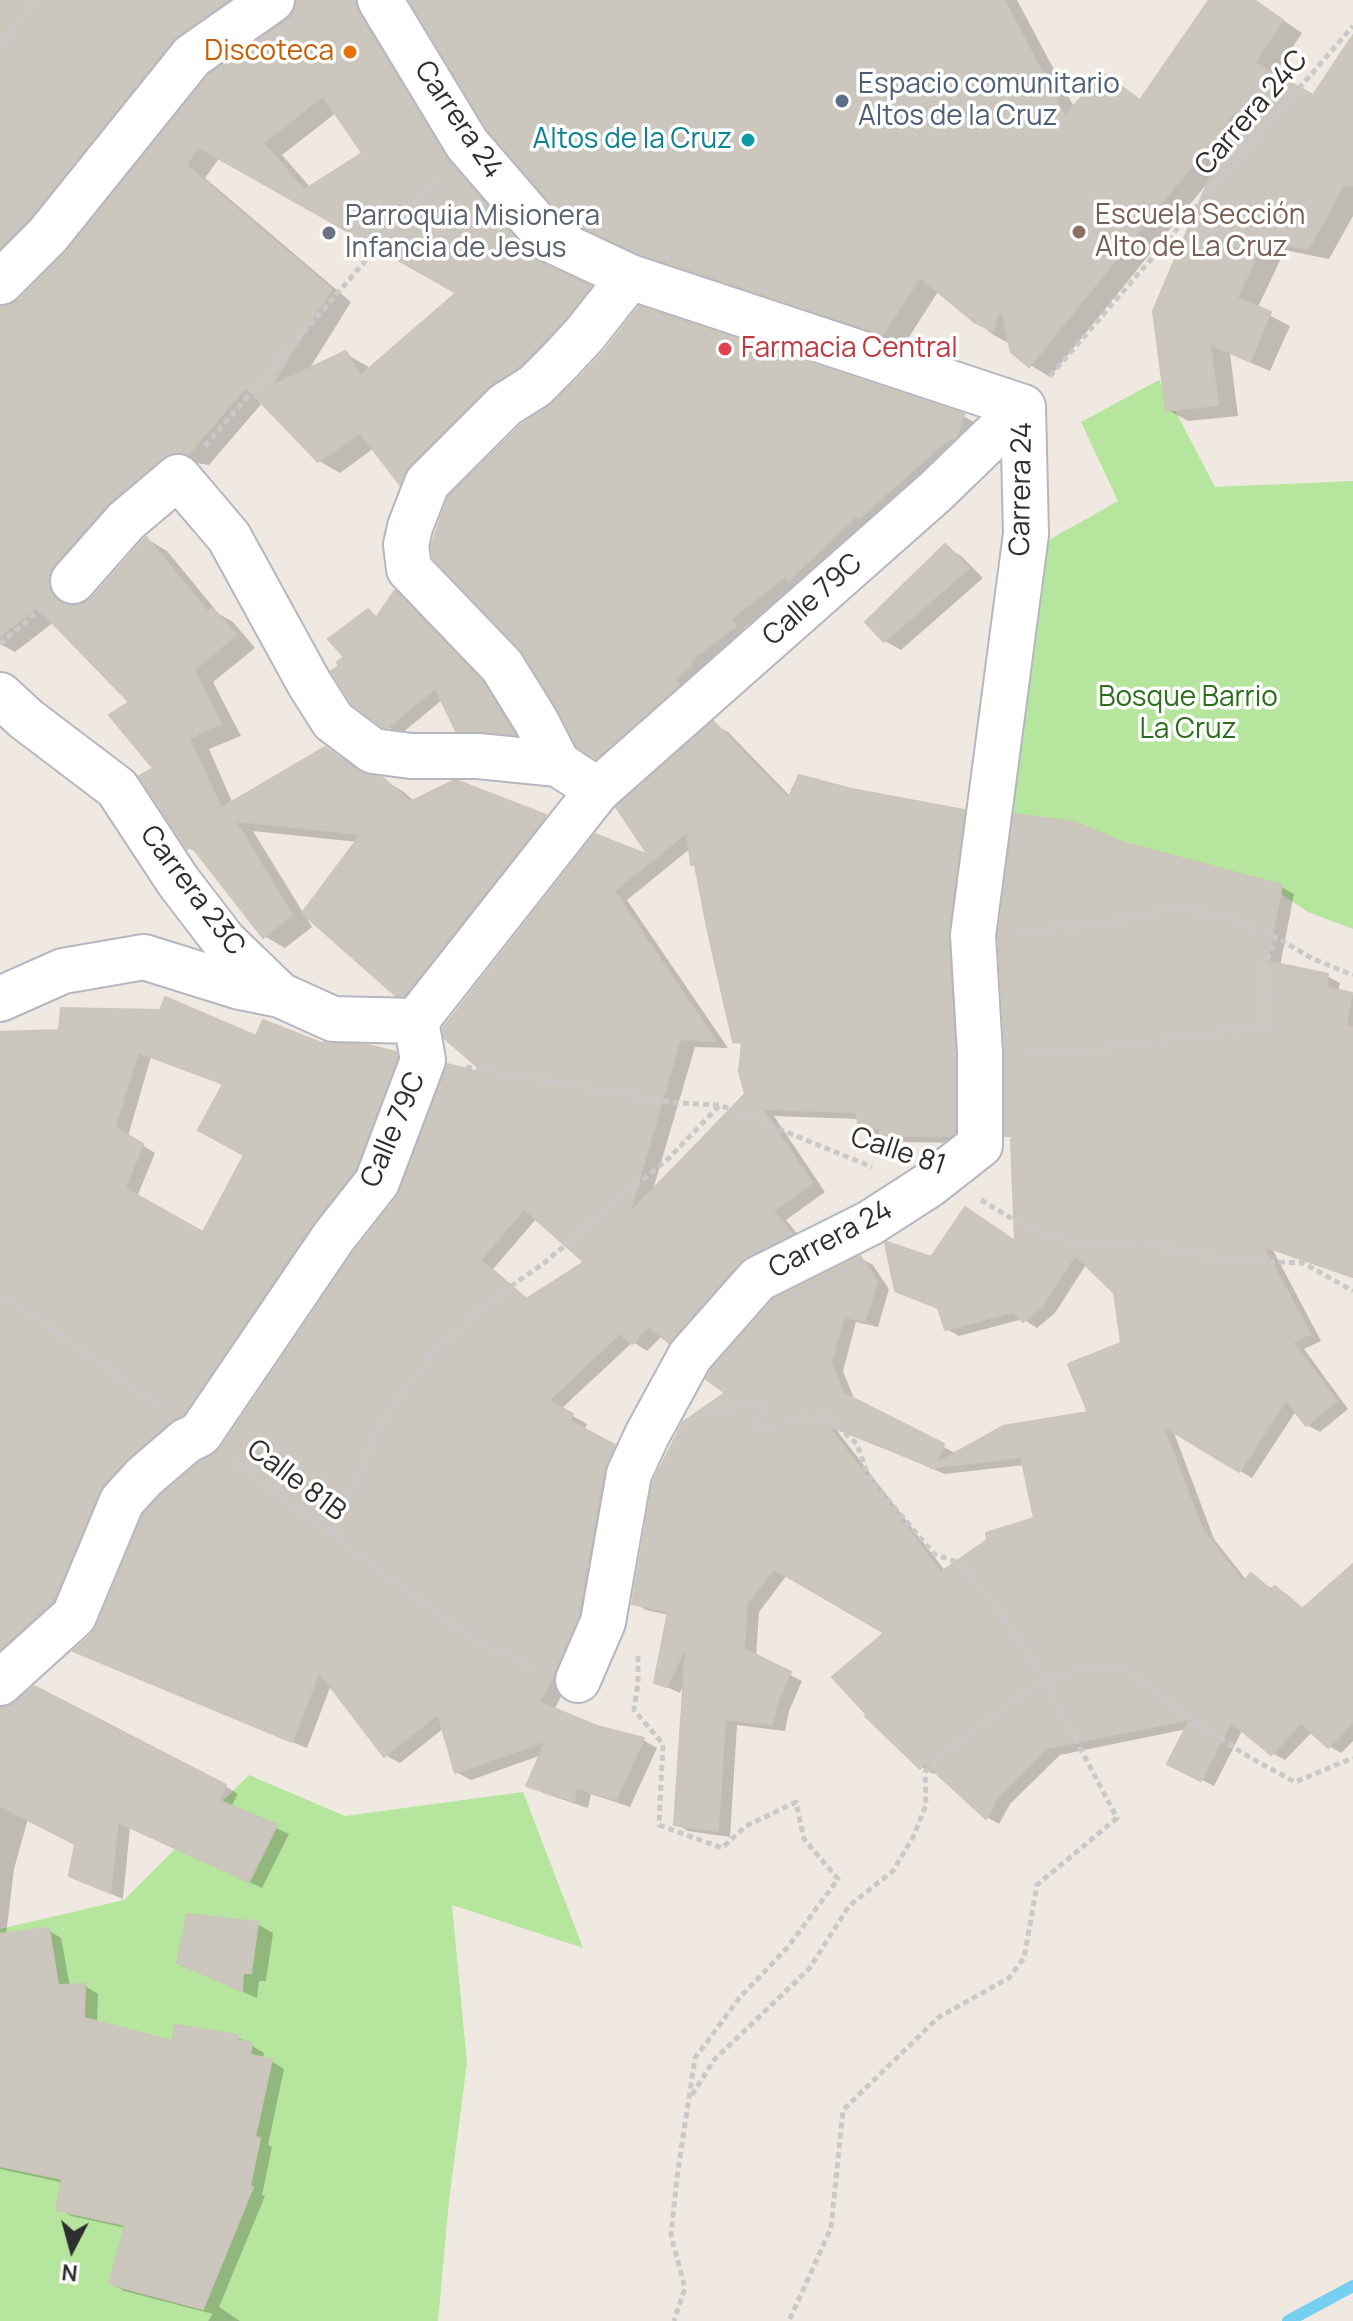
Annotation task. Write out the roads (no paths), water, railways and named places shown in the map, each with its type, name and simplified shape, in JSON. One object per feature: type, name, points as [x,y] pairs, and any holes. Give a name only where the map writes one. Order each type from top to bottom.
[{"type":"street","points":[[1,282],[48,235],[192,56],[272,0]]},
{"type":"street","name":"Carrera 24","points":[[380,0],[467,144],[549,239],[630,277],[1023,407],[1026,534],[973,935],[980,1053],[980,1145],[929,1185],[870,1223],[758,1279],[690,1356],[629,1474],[603,1622],[578,1680]]},
{"type":"street","points":[[558,764],[502,666],[409,569],[406,545],[427,483],[505,405],[535,386],[560,361],[630,277]]},
{"type":"street","name":"Calle 79C","points":[[0,1683],[74,1616],[122,1501],[144,1477],[186,1441],[200,1434],[333,1238],[377,1182],[419,1041],[598,790],[935,492],[1023,407]]},
{"type":"street","points":[[73,581],[126,521],[178,477],[229,537],[333,721],[363,744],[373,751],[411,756],[478,756],[558,764],[598,790]]},
{"type":"street","name":"Carrera 23C","points":[[0,695],[26,719],[117,788],[178,881],[224,941],[280,995],[333,1019],[419,1041]]},
{"type":"street","points":[[0,999],[63,971],[144,957],[240,987],[280,995]]},
{"type":"waterway","points":[[1288,2321],[1353,2286]]},
{"type":"place","name":"Discoteca","points":[[350,52]]},
{"type":"place","name":"Espacio comunitario Altos de la Cruz","points":[[842,101]]},
{"type":"place","name":"Altos de la Cruz","points":[[748,140]]},
{"type":"place","name":"Escuela Sección Alto de La Cruz","points":[[1079,232]]},
{"type":"place","name":"Parroquia Misionera Infancia de Jesus","points":[[329,233]]},
{"type":"place","name":"Farmacia Central","points":[[725,349]]},
{"type":"park label","name":"Bosque Barrio La Cruz","points":[[1188,714]]}]
